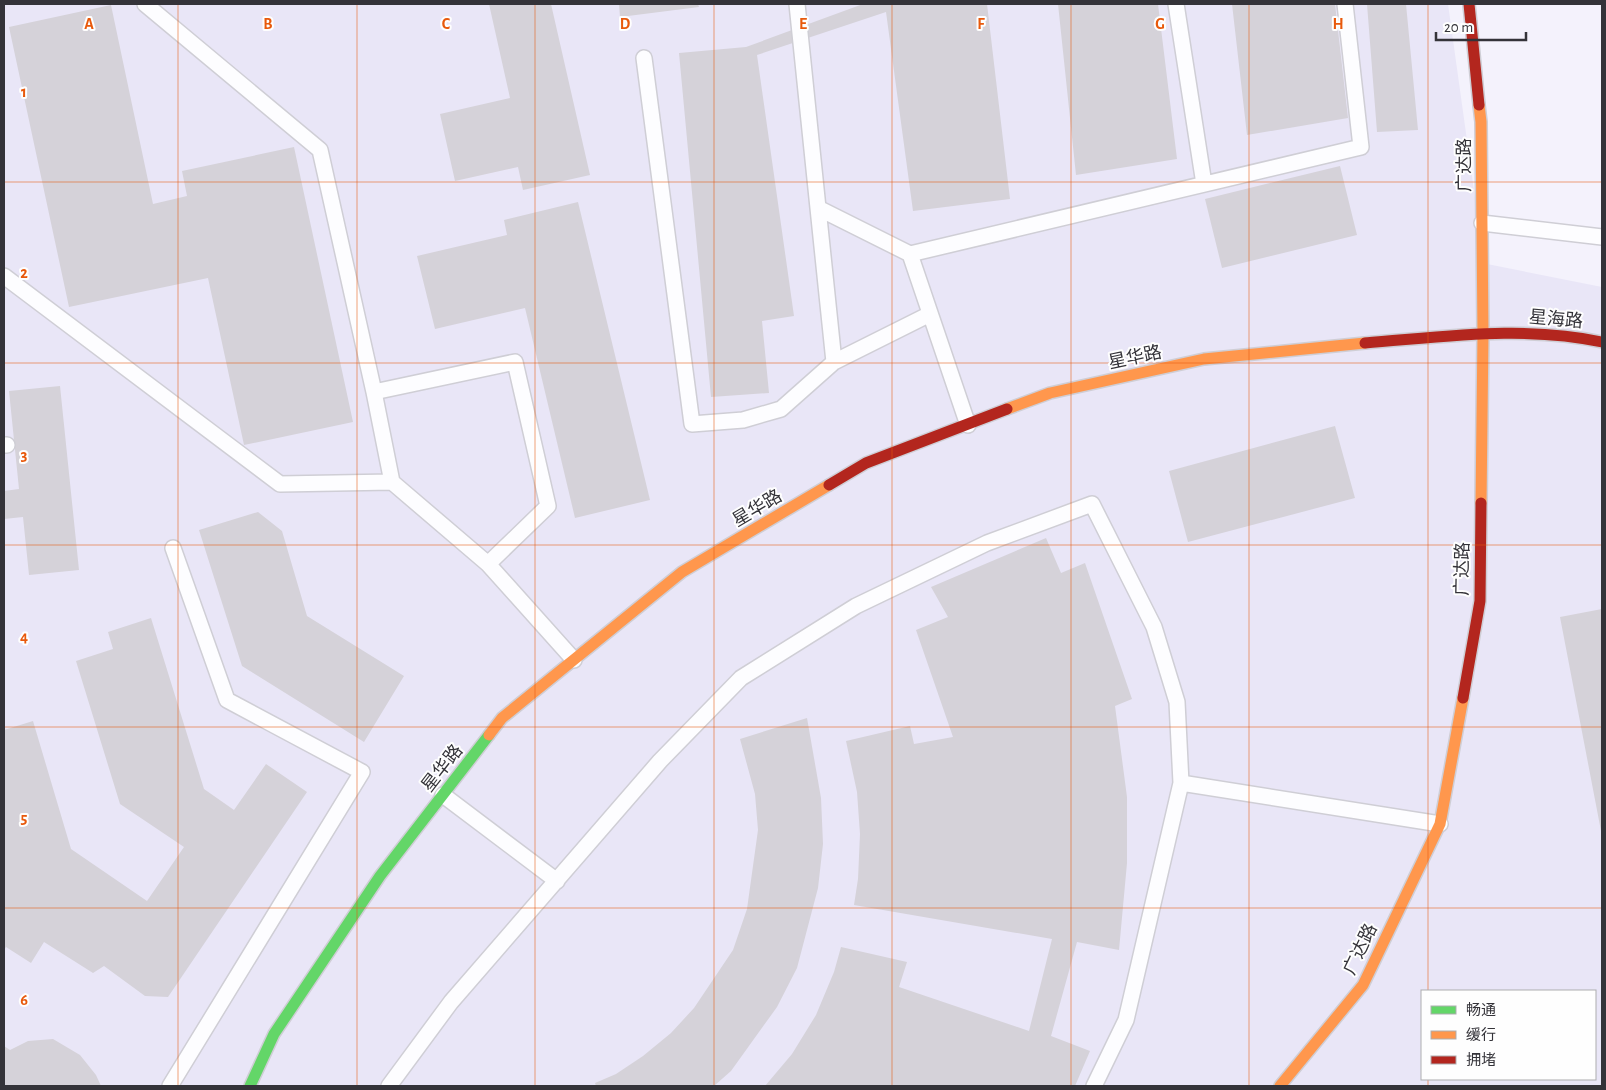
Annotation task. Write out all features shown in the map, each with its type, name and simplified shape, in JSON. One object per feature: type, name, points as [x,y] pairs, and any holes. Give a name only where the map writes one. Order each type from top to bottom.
[{"type":"street","name":"广达路","points":[[1280,1086],[1363,985],[1440,824],[1480,601],[1483,334],[1481,122],[1469,4]]},
{"type":"street","name":"星华路","points":[[250,1086],[274,1034],[380,876],[502,718],[691,567],[866,463],[1050,393],[1204,360],[1335,345],[1508,332]]},
{"type":"street","name":"星海路","points":[[1508,332],[1584,338],[1602,342]]},
{"type":"lane","points":[[145,4],[320,150],[392,482],[488,564],[574,660]]},
{"type":"lane","points":[[798,4],[834,362]]},
{"type":"lane","points":[[1176,4],[1204,184]]},
{"type":"lane","points":[[818,208],[910,254],[1361,147],[1345,4]]},
{"type":"lane","points":[[644,58],[692,424],[743,420],[781,408],[834,362],[930,314]]},
{"type":"lane","points":[[1482,222],[1602,238]]},
{"type":"lane","points":[[910,254],[968,425]]},
{"type":"lane","points":[[4,276],[280,484],[392,482]]},
{"type":"lane","points":[[374,392],[515,362],[548,506],[488,564]]},
{"type":"lane","points":[[389,1086],[452,1002],[660,761],[741,678],[856,606],[987,542],[1092,504],[1154,627],[1176,702],[1180,783],[1126,1020],[1094,1086]]},
{"type":"lane","points":[[170,1086],[362,772],[227,700],[173,548]]},
{"type":"lane","points":[[1180,783],[1440,824]]},
{"type":"lane","points":[[443,795],[557,881]]},
{"type":"shaded area","points":[[4,4],[1448,4],[1482,248],[1482,263],[1602,287],[1602,1086],[4,1086]]},
{"type":"building","points":[[489,4],[551,4],[590,175],[523,190],[518,167],[455,181],[440,114],[510,98]]},
{"type":"building","points":[[619,4],[698,4],[699,7],[620,17]]},
{"type":"building","points":[[863,4],[987,4],[1010,199],[913,211],[886,12],[757,55],[794,316],[762,321],[769,393],[711,397],[679,53],[746,47]]},
{"type":"building","points":[[1058,4],[1158,4],[1177,159],[1076,175]]},
{"type":"building","points":[[1232,4],[1335,4],[1348,118],[1247,135]]},
{"type":"building","points":[[1367,4],[1406,4],[1418,130],[1377,132]]},
{"type":"building","points":[[111,5],[153,204],[187,196],[182,171],[294,147],[353,422],[244,445],[208,278],[69,307],[9,27]]},
{"type":"building","points":[[1340,166],[1357,235],[1222,268],[1205,199]]},
{"type":"building","points":[[578,202],[650,500],[575,518],[525,308],[435,329],[417,256],[507,235],[504,220]]},
{"type":"building","points":[[60,386],[79,570],[29,575],[23,517],[4,519],[4,491],[19,489],[9,391]]},
{"type":"building","points":[[1335,426],[1355,498],[1188,542],[1169,471]]},
{"type":"building","points":[[258,512],[282,531],[307,616],[404,676],[364,742],[242,666],[199,530]]},
{"type":"building","points":[[1046,538],[1061,573],[1085,563],[1132,699],[1115,706],[1127,797],[1127,863],[1119,950],[1077,942],[1051,1036],[1090,1051],[1075,1086],[765,1086],[792,1054],[816,1015],[834,972],[841,947],[907,962],[899,987],[1029,1031],[1052,939],[854,905],[858,879],[860,834],[857,792],[846,741],[910,726],[914,744],[953,737],[916,630],[948,617],[931,587]]},
{"type":"building","points":[[1602,609],[1602,831],[1601,831],[1560,617]]},
{"type":"building","points":[[151,618],[204,789],[234,810],[266,764],[307,792],[168,997],[145,996],[104,966],[93,973],[44,942],[31,963],[6,947],[4,950],[4,730],[33,721],[71,849],[147,901],[184,847],[120,804],[76,661],[113,649],[108,632]]},
{"type":"building","points":[[807,718],[821,798],[823,844],[818,888],[797,968],[777,1007],[731,1071],[714,1086],[596,1086],[595,1083],[616,1074],[643,1056],[671,1033],[694,1008],[733,950],[747,909],[758,830],[755,794],[740,739]]},
{"type":"building","points":[[53,1039],[80,1055],[96,1075],[101,1086],[4,1086],[4,1046],[10,1050],[28,1041]]},
{"type":"traffic: fast","points":[[250,1086],[274,1034],[380,876],[489,735]]},
{"type":"traffic: slow","points":[[1479,105],[1481,122],[1483,334],[1481,503]]},
{"type":"traffic: slow","points":[[1007,409],[1050,393],[1204,359],[1365,343]]},
{"type":"traffic: slow","points":[[489,735],[502,718],[682,572],[829,485]]},
{"type":"traffic: slow","points":[[1280,1086],[1363,985],[1440,824],[1463,698]]},
{"type":"traffic: jam","points":[[1469,4],[1479,105]]},
{"type":"traffic: jam","points":[[1365,343],[1514,333],[1573,337],[1602,342]]},
{"type":"traffic: jam","points":[[829,485],[866,463],[1007,409]]},
{"type":"traffic: jam","points":[[1463,698],[1480,601],[1481,503]]}]
